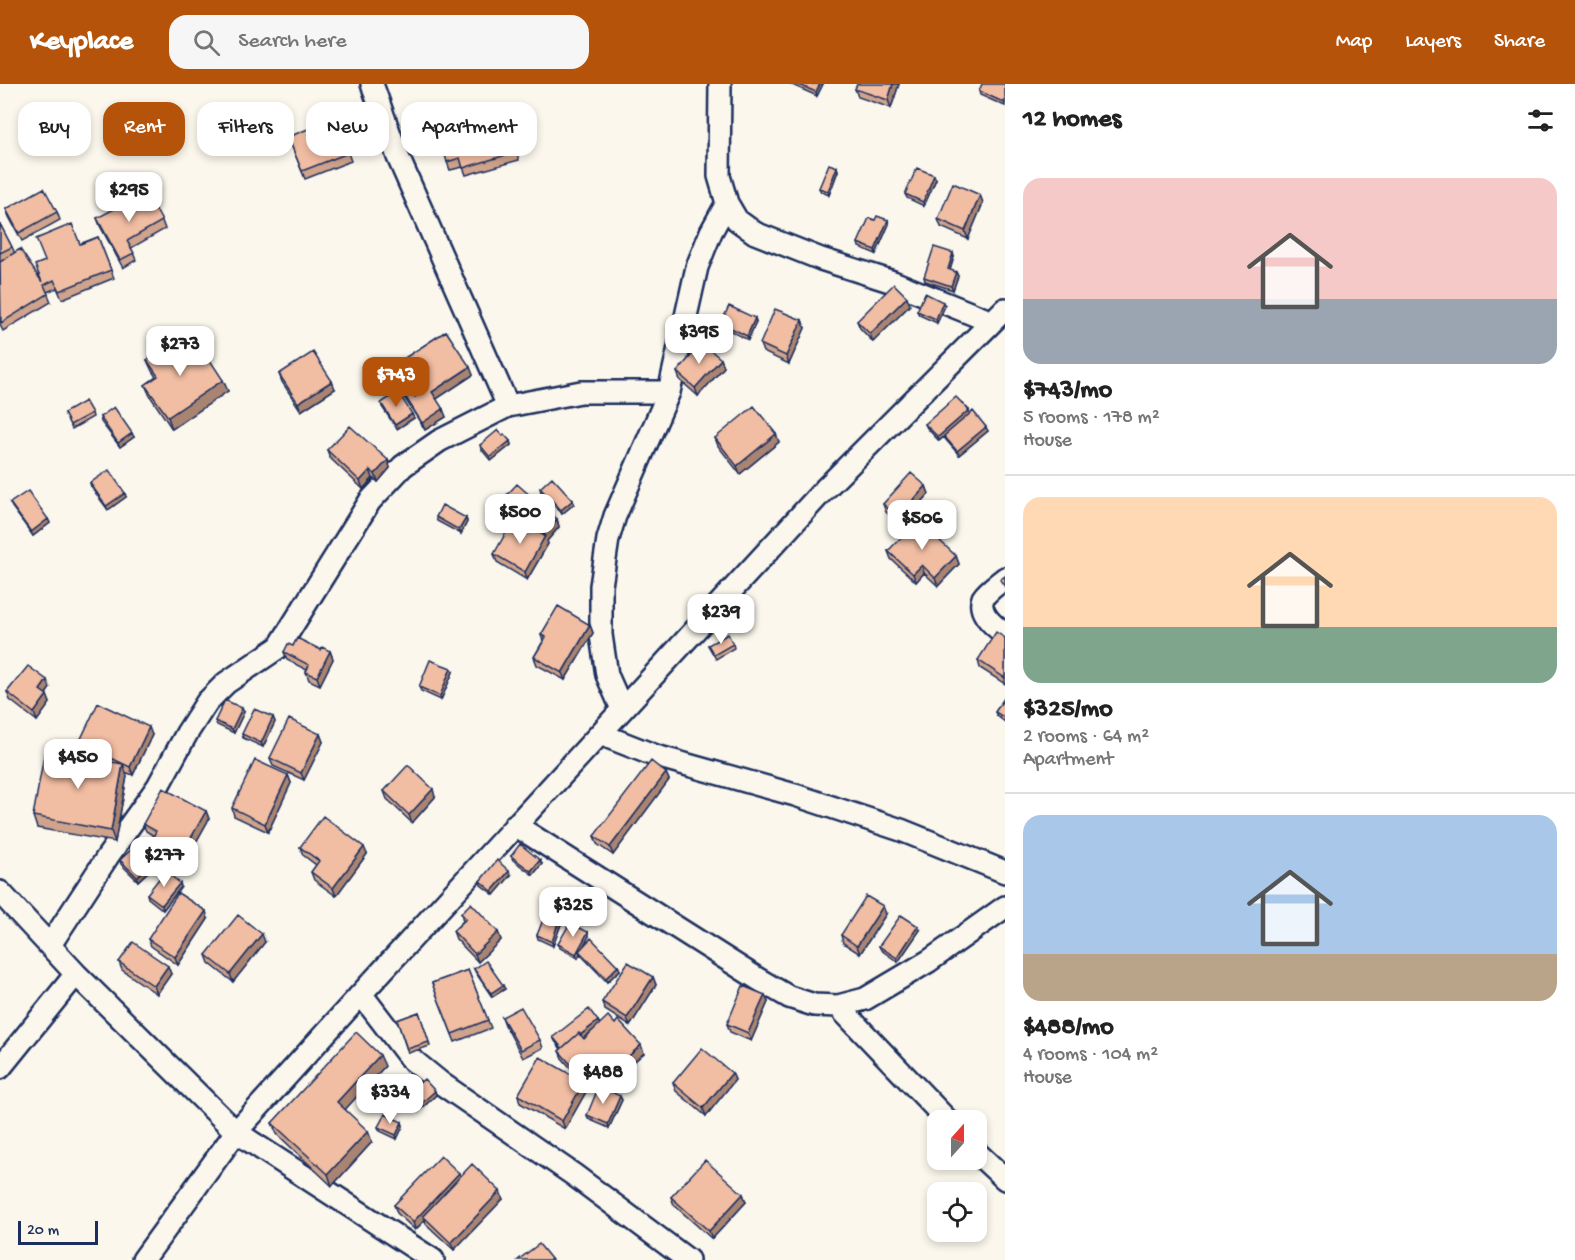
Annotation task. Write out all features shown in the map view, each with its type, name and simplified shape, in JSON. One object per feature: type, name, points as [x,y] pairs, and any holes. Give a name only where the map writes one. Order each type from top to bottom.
[{"type":"street","points":[[372,84],[398,157],[508,406]]},
{"type":"street","points":[[143,1260],[236,1132],[822,492],[998,315],[821,259],[755,233],[737,220],[727,203],[719,176],[720,84]]},
{"type":"street","points":[[622,709],[607,675],[601,635],[601,586],[608,539],[615,516],[669,392],[697,267],[711,231],[727,203]]},
{"type":"street","points":[[50,945],[108,856],[158,786],[207,702],[226,683],[279,647],[370,501],[403,466],[439,441],[508,406],[580,392],[669,392]]},
{"type":"street","points":[[1005,578],[986,595],[982,603],[985,615],[1005,634]]},
{"type":"street","points":[[600,734],[656,756],[795,795],[901,830],[1005,872]]},
{"type":"street","points":[[515,825],[758,979],[803,1002],[826,1006],[838,1006],[865,999],[920,967],[1005,907]]},
{"type":"street","points":[[0,892],[76,974],[236,1132],[433,1260]]},
{"type":"street","points":[[0,1068],[76,974]]},
{"type":"street","points":[[361,994],[410,1058],[442,1084],[574,1175],[688,1260]]},
{"type":"street","points":[[838,1006],[937,1110]]},
{"type":"street","points":[[987,1162],[1005,1179]]},
{"type":"building","points":[[797,84],[820,84],[816,92]]},
{"type":"building","points":[[857,84],[893,84],[888,100],[855,89]]},
{"type":"building","points":[[982,84],[1005,84],[1005,103],[979,91]]},
{"type":"building","points":[[306,130],[306,156],[340,156],[302,171],[294,152],[294,135]]},
{"type":"building","points":[[445,156],[503,156],[463,168],[460,158],[447,162]]},
{"type":"building","points":[[829,164],[837,167],[828,191],[819,188]]},
{"type":"building","points":[[917,168],[934,175],[923,202],[905,194]]},
{"type":"building","points":[[953,183],[980,195],[965,231],[938,219]]},
{"type":"building","points":[[44,188],[57,212],[19,233],[6,209]]},
{"type":"building","points":[[146,192],[162,221],[127,241],[134,253],[120,260],[97,218]]},
{"type":"building","points":[[877,216],[888,220],[875,250],[858,243],[869,218],[875,220]]},
{"type":"building","points":[[0,224],[12,247],[0,253]]},
{"type":"building","points":[[72,224],[80,244],[98,237],[111,270],[59,291],[54,280],[44,285],[48,294],[1,323],[0,262],[20,249],[42,282],[35,265],[45,261],[36,239]]},
{"type":"building","points":[[934,247],[953,253],[948,269],[956,272],[951,286],[924,277]]},
{"type":"building","points":[[894,284],[907,297],[870,334],[857,321]]},
{"type":"building","points":[[925,293],[943,302],[936,319],[917,311]]},
{"type":"building","points":[[729,306],[755,318],[747,336],[721,323]]},
{"type":"building","points":[[775,309],[802,320],[786,356],[760,344]]},
{"type":"building","points":[[446,331],[470,367],[432,392],[443,409],[422,423],[388,369]],"holes":[[[410,362],[427,389],[415,397],[397,370]]]},
{"type":"building","points":[[179,339],[193,359],[204,351],[223,380],[168,417],[145,385],[158,376],[147,360]]},
{"type":"building","points":[[702,343],[721,359],[695,388],[677,372]]},
{"type":"building","points":[[313,352],[332,381],[298,403],[279,374]]},
{"type":"building","points":[[398,392],[412,414],[395,425],[381,403]]},
{"type":"building","points":[[956,397],[969,410],[938,437],[925,424]]},
{"type":"building","points":[[85,401],[92,413],[70,425],[64,413]]},
{"type":"building","points":[[754,406],[776,434],[737,466],[715,438]]},
{"type":"building","points":[[114,407],[132,433],[118,443],[100,417]]},
{"type":"building","points":[[973,411],[986,427],[957,451],[944,436]]},
{"type":"building","points":[[350,426],[388,460],[375,474],[370,470],[360,481],[327,450]]},
{"type":"building","points":[[498,430],[510,441],[490,457],[480,445]]},
{"type":"building","points":[[109,470],[125,493],[106,506],[90,483]]},
{"type":"building","points":[[911,473],[926,486],[898,517],[883,504]]},
{"type":"building","points":[[552,477],[573,500],[561,510],[540,488]]},
{"type":"building","points":[[517,484],[557,519],[544,533],[504,498]]},
{"type":"building","points":[[28,491],[48,519],[31,532],[10,503]]},
{"type":"building","points":[[442,505],[466,518],[459,530],[436,517]]},
{"type":"building","points":[[514,518],[545,536],[525,572],[494,554]]},
{"type":"building","points":[[918,520],[956,556],[935,578],[922,565],[913,574],[888,551]]},
{"type":"building","points":[[1005,576],[1005,587],[1000,580]]},
{"type":"building","points":[[558,606],[590,625],[562,673],[534,657],[546,637],[541,635]]},
{"type":"building","points":[[996,632],[1005,638],[1005,678],[978,660]]},
{"type":"building","points":[[728,634],[733,644],[714,655],[708,645]]},
{"type":"building","points":[[297,638],[321,650],[322,647],[330,651],[317,677],[306,672],[309,665],[284,652],[288,644],[293,646]]},
{"type":"building","points":[[430,660],[451,668],[440,696],[419,687]]},
{"type":"building","points":[[28,666],[47,680],[40,690],[47,695],[34,713],[7,692]]},
{"type":"building","points":[[1005,697],[1005,718],[995,712]]},
{"type":"building","points":[[225,700],[242,708],[232,729],[215,721]]},
{"type":"building","points":[[98,703],[149,727],[130,767],[79,743]]},
{"type":"building","points":[[254,709],[273,717],[261,743],[242,734]]},
{"type":"building","points":[[289,719],[320,734],[301,773],[270,758]]},
{"type":"building","points":[[45,750],[123,764],[111,831],[33,816]]},
{"type":"building","points":[[255,760],[288,775],[265,824],[232,808]]},
{"type":"building","points":[[651,761],[666,773],[610,847],[594,836]]},
{"type":"building","points":[[408,765],[433,789],[409,815],[384,791]]},
{"type":"building","points":[[163,788],[206,811],[179,859],[166,852],[169,847],[153,837],[156,831],[143,824]]},
{"type":"building","points":[[323,816],[364,847],[333,888],[311,872],[319,861],[300,847]]},
{"type":"building","points":[[520,844],[540,860],[531,871],[511,856]]},
{"type":"building","points":[[135,846],[151,863],[137,877],[120,860]]},
{"type":"building","points":[[497,860],[509,871],[492,891],[480,881]]},
{"type":"building","points":[[165,871],[180,883],[162,905],[147,894]]},
{"type":"building","points":[[178,893],[206,911],[175,957],[148,939]]},
{"type":"building","points":[[866,896],[883,906],[857,946],[841,935]]},
{"type":"building","points":[[471,903],[498,932],[475,954],[453,931],[466,919],[461,913]]},
{"type":"building","points":[[238,915],[262,934],[230,974],[206,955]]},
{"type":"building","points":[[901,915],[918,926],[897,958],[879,946]]},
{"type":"building","points":[[550,916],[559,920],[552,942],[537,935],[543,920],[547,921]]},
{"type":"building","points":[[570,923],[588,932],[576,954],[558,944]]},
{"type":"building","points":[[591,938],[618,966],[606,978],[579,951]]},
{"type":"building","points":[[133,942],[168,966],[154,986],[119,962]]},
{"type":"building","points":[[486,961],[503,985],[491,993],[474,969]]},
{"type":"building","points":[[628,962],[653,977],[627,1018],[602,1002]]},
{"type":"building","points":[[468,970],[488,1020],[452,1034],[432,983]]},
{"type":"building","points":[[743,986],[765,995],[748,1033],[727,1024]]},
{"type":"building","points":[[521,1007],[540,1040],[521,1050],[502,1017]]},
{"type":"building","points":[[589,1009],[598,1021],[580,1035],[579,1033],[562,1048],[553,1037]]},
{"type":"building","points":[[419,1012],[429,1042],[407,1049],[397,1020]]},
{"type":"building","points":[[608,1016],[615,1024],[618,1020],[641,1045],[610,1073],[603,1064],[585,1080],[559,1051],[579,1033],[584,1039]]},
{"type":"building","points":[[356,1032],[380,1055],[337,1102],[368,1131],[328,1174],[272,1123]]},
{"type":"building","points":[[702,1048],[732,1073],[703,1108],[673,1083]]},
{"type":"building","points":[[540,1057],[584,1082],[562,1121],[518,1095]]},
{"type":"building","points":[[424,1079],[435,1091],[416,1108],[405,1096]]},
{"type":"building","points":[[599,1086],[620,1096],[608,1124],[587,1115]]},
{"type":"building","points":[[385,1114],[402,1122],[396,1135],[378,1127]]},
{"type":"building","points":[[441,1156],[459,1173],[413,1222],[394,1205]]},
{"type":"building","points":[[705,1160],[743,1194],[709,1231],[671,1197]]},
{"type":"building","points":[[472,1164],[500,1191],[451,1243],[423,1216]]},
{"type":"building","points":[[539,1244],[552,1260],[518,1260]]}]
